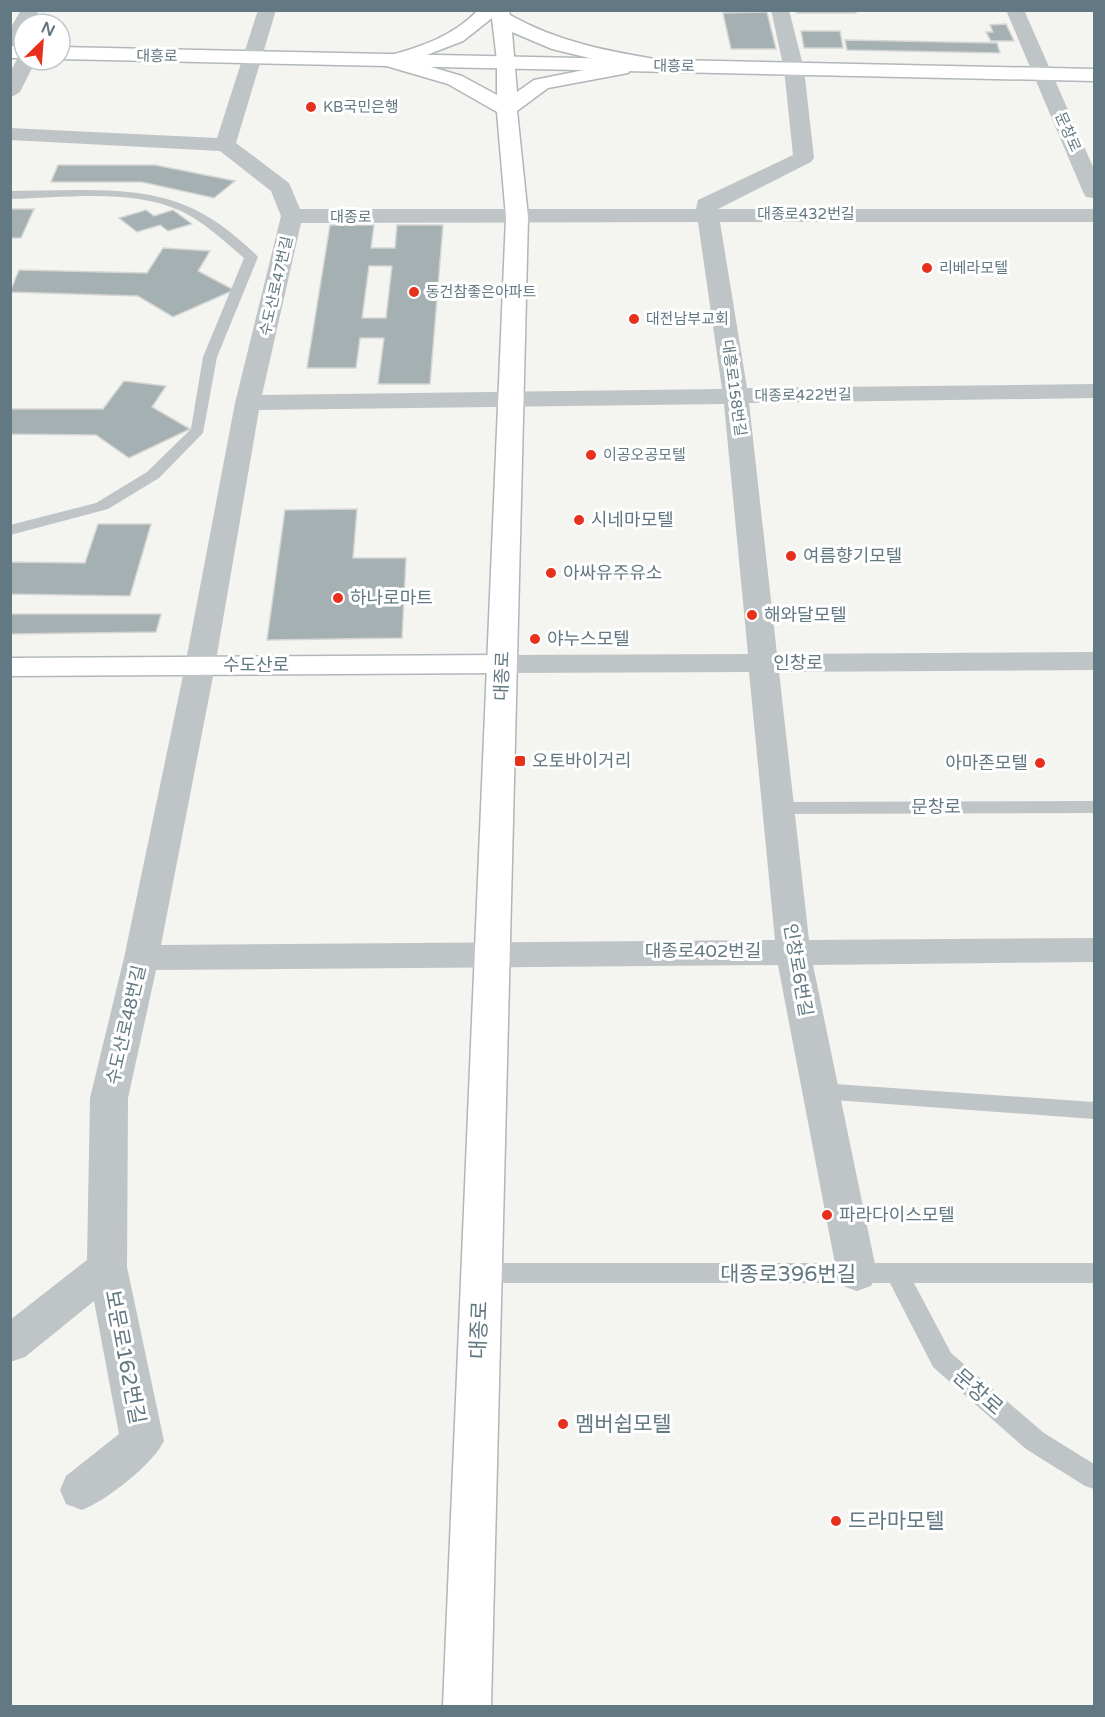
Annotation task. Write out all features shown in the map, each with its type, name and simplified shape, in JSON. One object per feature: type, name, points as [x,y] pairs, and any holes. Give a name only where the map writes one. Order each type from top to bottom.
[{"type":"main road","points":[[390,61],[458,38],[496,13],[548,43],[583,53],[660,66]]},
{"type":"main road","name":"대종로","points":[[466,1707],[517,217],[507,109],[507,61],[496,13]]},
{"type":"main road","name":"대흥로","points":[[72,53],[1095,75]]},
{"type":"main road","points":[[390,61],[455,80],[507,109],[541,84],[598,71],[660,66]]},
{"type":"main road","name":"수도산로","points":[[10,666],[502,664]]},
{"type":"street","points":[[10,47],[30,10]]},
{"type":"street","points":[[10,134],[225,145],[254,58],[267,10]]},
{"type":"street","points":[[707,214],[706,205],[804,158],[794,69],[780,10]]},
{"type":"street","name":"문창로","points":[[1015,10],[1095,192]]},
{"type":"street","points":[[10,92],[20,72]]},
{"type":"street","name":"수도산로47번길","points":[[201,666],[248,404],[292,216],[281,188],[225,145]]},
{"type":"street","name":"대종로432번길","points":[[517,217],[707,214],[1095,215]]},
{"type":"street","name":"대흥로158번길","points":[[707,214],[736,396],[763,663]]},
{"type":"street","name":"대종로","points":[[292,216],[517,217]]},
{"type":"street","name":"대종로422번길","points":[[511,399],[1095,391]]},
{"type":"street","points":[[248,404],[511,399]]},
{"type":"street","name":"인창로","points":[[502,664],[1095,662]]},
{"type":"street","name":"인창로6번길","points":[[763,663],[793,951],[857,1274]]},
{"type":"street","name":"수도산로48번길","points":[[107,1267],[109,1098],[141,957],[201,666]]},
{"type":"street","name":"대종로402번길","points":[[492,953],[1095,950]]},
{"type":"street","points":[[141,957],[492,953]]},
{"type":"street","points":[[10,1344],[107,1267]]},
{"type":"street","name":"보문로162번길","points":[[82,1490],[142,1441],[107,1267]]},
{"type":"lane","points":[[10,195],[129,195],[182,207],[215,227],[251,257],[210,357],[198,430],[153,475],[102,506],[10,530]]},
{"type":"lane","name":"문창로","points":[[778,808],[1095,807]]},
{"type":"lane","points":[[820,1091],[1095,1111]]},
{"type":"lane","name":"대종로396번길","points":[[481,1273],[1095,1273]]},
{"type":"lane","name":"문창로","points":[[897,1274],[942,1360],[1035,1441],[1095,1478]]},
{"type":"building","points":[[797,10],[855,10],[856,13],[797,13]]},
{"type":"building","points":[[767,12],[776,49],[731,49],[723,13]]},
{"type":"building","points":[[1006,24],[1014,41],[991,41],[986,32],[993,32],[990,25]]},
{"type":"building","points":[[801,31],[840,31],[843,48],[804,48]]},
{"type":"building","points":[[845,40],[997,43],[1000,53],[847,50]]},
{"type":"building","points":[[58,165],[155,165],[235,181],[214,198],[142,182],[51,182]]},
{"type":"building","points":[[10,209],[34,209],[21,238],[10,238]]},
{"type":"building","points":[[146,210],[154,216],[173,210],[192,224],[168,231],[160,225],[137,232],[119,218]]},
{"type":"building","name":"동건참좋은아파트","points":[[330,225],[374,225],[371,248],[395,248],[397,225],[443,225],[430,384],[378,384],[384,338],[360,338],[356,368],[307,368]],"holes":[[[369,266],[392,266],[386,318],[362,318]]]},
{"type":"building","points":[[163,248],[210,251],[198,271],[234,290],[173,317],[138,296],[10,292],[19,270],[147,273]]},
{"type":"building","points":[[124,381],[166,386],[152,407],[190,429],[129,458],[96,435],[10,434],[10,409],[103,409]]},
{"type":"building","name":"하나로마트","points":[[357,509],[353,558],[406,558],[402,638],[267,640],[285,510]]},
{"type":"building","points":[[98,524],[151,524],[130,596],[10,594],[10,562],[85,563]]},
{"type":"building","points":[[10,614],[161,614],[156,632],[10,634]]},
{"type":"place","name":"KB국민은행","points":[[311,107]]},
{"type":"place","name":"리베라모텔","points":[[927,268]]},
{"type":"place","name":"동건참좋은아파트","points":[[414,292]]},
{"type":"place","name":"대전남부교회","points":[[634,319]]},
{"type":"place","name":"이공오공모텔","points":[[591,455]]},
{"type":"place","name":"시네마모텔","points":[[579,520]]},
{"type":"place","name":"여름향기모텔","points":[[791,556]]},
{"type":"place","name":"아싸유주유소","points":[[551,573]]},
{"type":"place","name":"하나로마트","points":[[338,598]]},
{"type":"place","name":"해와달모텔","points":[[752,615]]},
{"type":"place","name":"야누스모텔","points":[[535,639]]},
{"type":"place","name":"오토바이거리","points":[[520,761]]},
{"type":"place","name":"아마존모텔","points":[[1040,763]]},
{"type":"place","name":"파라다이스모텔","points":[[827,1215]]},
{"type":"place","name":"멤버쉽모텔","points":[[563,1424]]},
{"type":"place","name":"드라마모텔","points":[[836,1521]]}]
